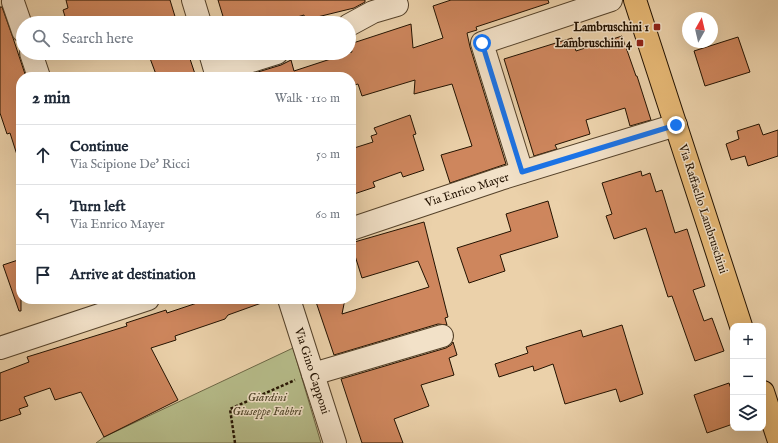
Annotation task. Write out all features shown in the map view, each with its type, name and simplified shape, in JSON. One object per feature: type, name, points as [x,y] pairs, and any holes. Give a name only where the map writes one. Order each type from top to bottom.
[{"type":"main road","name":"Via Raffaello Lambruschini","points":[[635,0],[740,323]]},
{"type":"main road","points":[[764,395],[778,438]]},
{"type":"street","points":[[193,0],[198,16]]},
{"type":"street","points":[[522,172],[482,43],[611,0]]},
{"type":"street","points":[[10,2],[16,16]]},
{"type":"street","points":[[356,21],[373,12],[396,5]]},
{"type":"street","points":[[33,60],[37,72]]},
{"type":"street","points":[[214,67],[246,60]]},
{"type":"street","name":"Via Enrico Mayer","points":[[356,227],[522,172],[676,125]]},
{"type":"street","points":[[0,348],[118,304]]},
{"type":"street","name":"Via Gino Capponi","points":[[290,304],[307,376],[335,443]]},
{"type":"street","points":[[307,376],[442,336]]},
{"type":"path","points":[[235,443],[230,409],[307,376]]},
{"type":"green space","name":"Giardini Giuseppe Fabbri","points":[[293,348],[321,443],[96,443],[104,437]]},
{"type":"building","points":[[66,0],[170,0],[175,16],[65,16],[63,10],[68,8]]},
{"type":"building","points":[[218,0],[365,0],[365,2],[354,8],[321,16],[223,16]]},
{"type":"building","points":[[451,0],[548,0],[549,3],[476,27],[477,30],[467,33],[506,164],[450,183],[441,155],[472,146],[452,84],[414,94],[415,80],[362,96],[358,84],[356,85],[356,72],[258,72],[281,65],[291,60],[294,71],[328,60],[356,60],[356,42],[411,24],[413,48],[443,38],[433,6]]},
{"type":"building","points":[[0,7],[2,7],[16,47],[16,60],[20,60],[24,72],[16,72],[16,152],[10,133],[7,134],[0,113]]},
{"type":"building","points":[[622,36],[651,120],[630,126],[625,108],[586,120],[590,134],[555,145],[557,149],[534,156],[504,59],[572,38],[576,51]]},
{"type":"building","points":[[738,37],[750,72],[705,86],[694,51],[703,48],[718,48],[718,43]]},
{"type":"building","points":[[151,60],[190,60],[194,72],[155,72]]},
{"type":"building","points":[[410,115],[416,134],[413,135],[424,170],[403,177],[401,172],[373,182],[375,187],[356,193],[356,147],[373,142],[371,136],[377,134],[374,128]]},
{"type":"building","points":[[759,124],[763,135],[778,130],[778,156],[748,166],[745,156],[731,160],[726,144],[739,139],[737,131]]},
{"type":"building","points":[[641,171],[642,176],[650,173],[656,192],[662,190],[675,233],[687,229],[705,286],[693,290],[704,321],[712,318],[724,351],[695,361],[672,296],[668,297],[646,228],[614,239],[606,216],[612,214],[602,183]]},
{"type":"building","points":[[548,201],[558,237],[500,255],[505,271],[469,283],[457,248],[511,231],[506,214]]},
{"type":"building","points":[[424,222],[448,317],[445,318],[447,325],[438,324],[334,355],[317,304],[344,304],[342,314],[429,287],[418,261],[362,278],[356,259],[356,242]]},
{"type":"building","points":[[16,261],[16,302],[3,265]]},
{"type":"building","points":[[17,304],[21,304],[21,311],[19,311]]},
{"type":"building","points":[[194,304],[259,304],[228,315],[225,319],[175,336],[176,340],[151,348],[178,400],[104,437],[81,392],[55,400],[50,388],[24,397],[28,406],[19,409],[21,414],[0,421],[0,373],[29,362],[27,357],[127,326],[126,323],[166,310],[167,313]]},
{"type":"building","points":[[622,325],[643,394],[620,402],[616,389],[565,404],[553,364],[534,371],[533,366],[499,377],[495,364],[528,353],[526,347],[581,330],[583,337]]},
{"type":"building","points":[[453,342],[457,355],[449,358],[454,375],[421,385],[429,406],[394,419],[403,443],[362,443],[341,379],[446,348]]},
{"type":"building","points":[[729,383],[730,425],[707,433],[694,395]]},
{"type":"place","name":"Lambruschini 1","points":[[657,27]]},
{"type":"place","name":"Lambruschini 4","points":[[640,43]]},
{"type":"route","points":[[482,43],[522,172],[676,125]]}]
